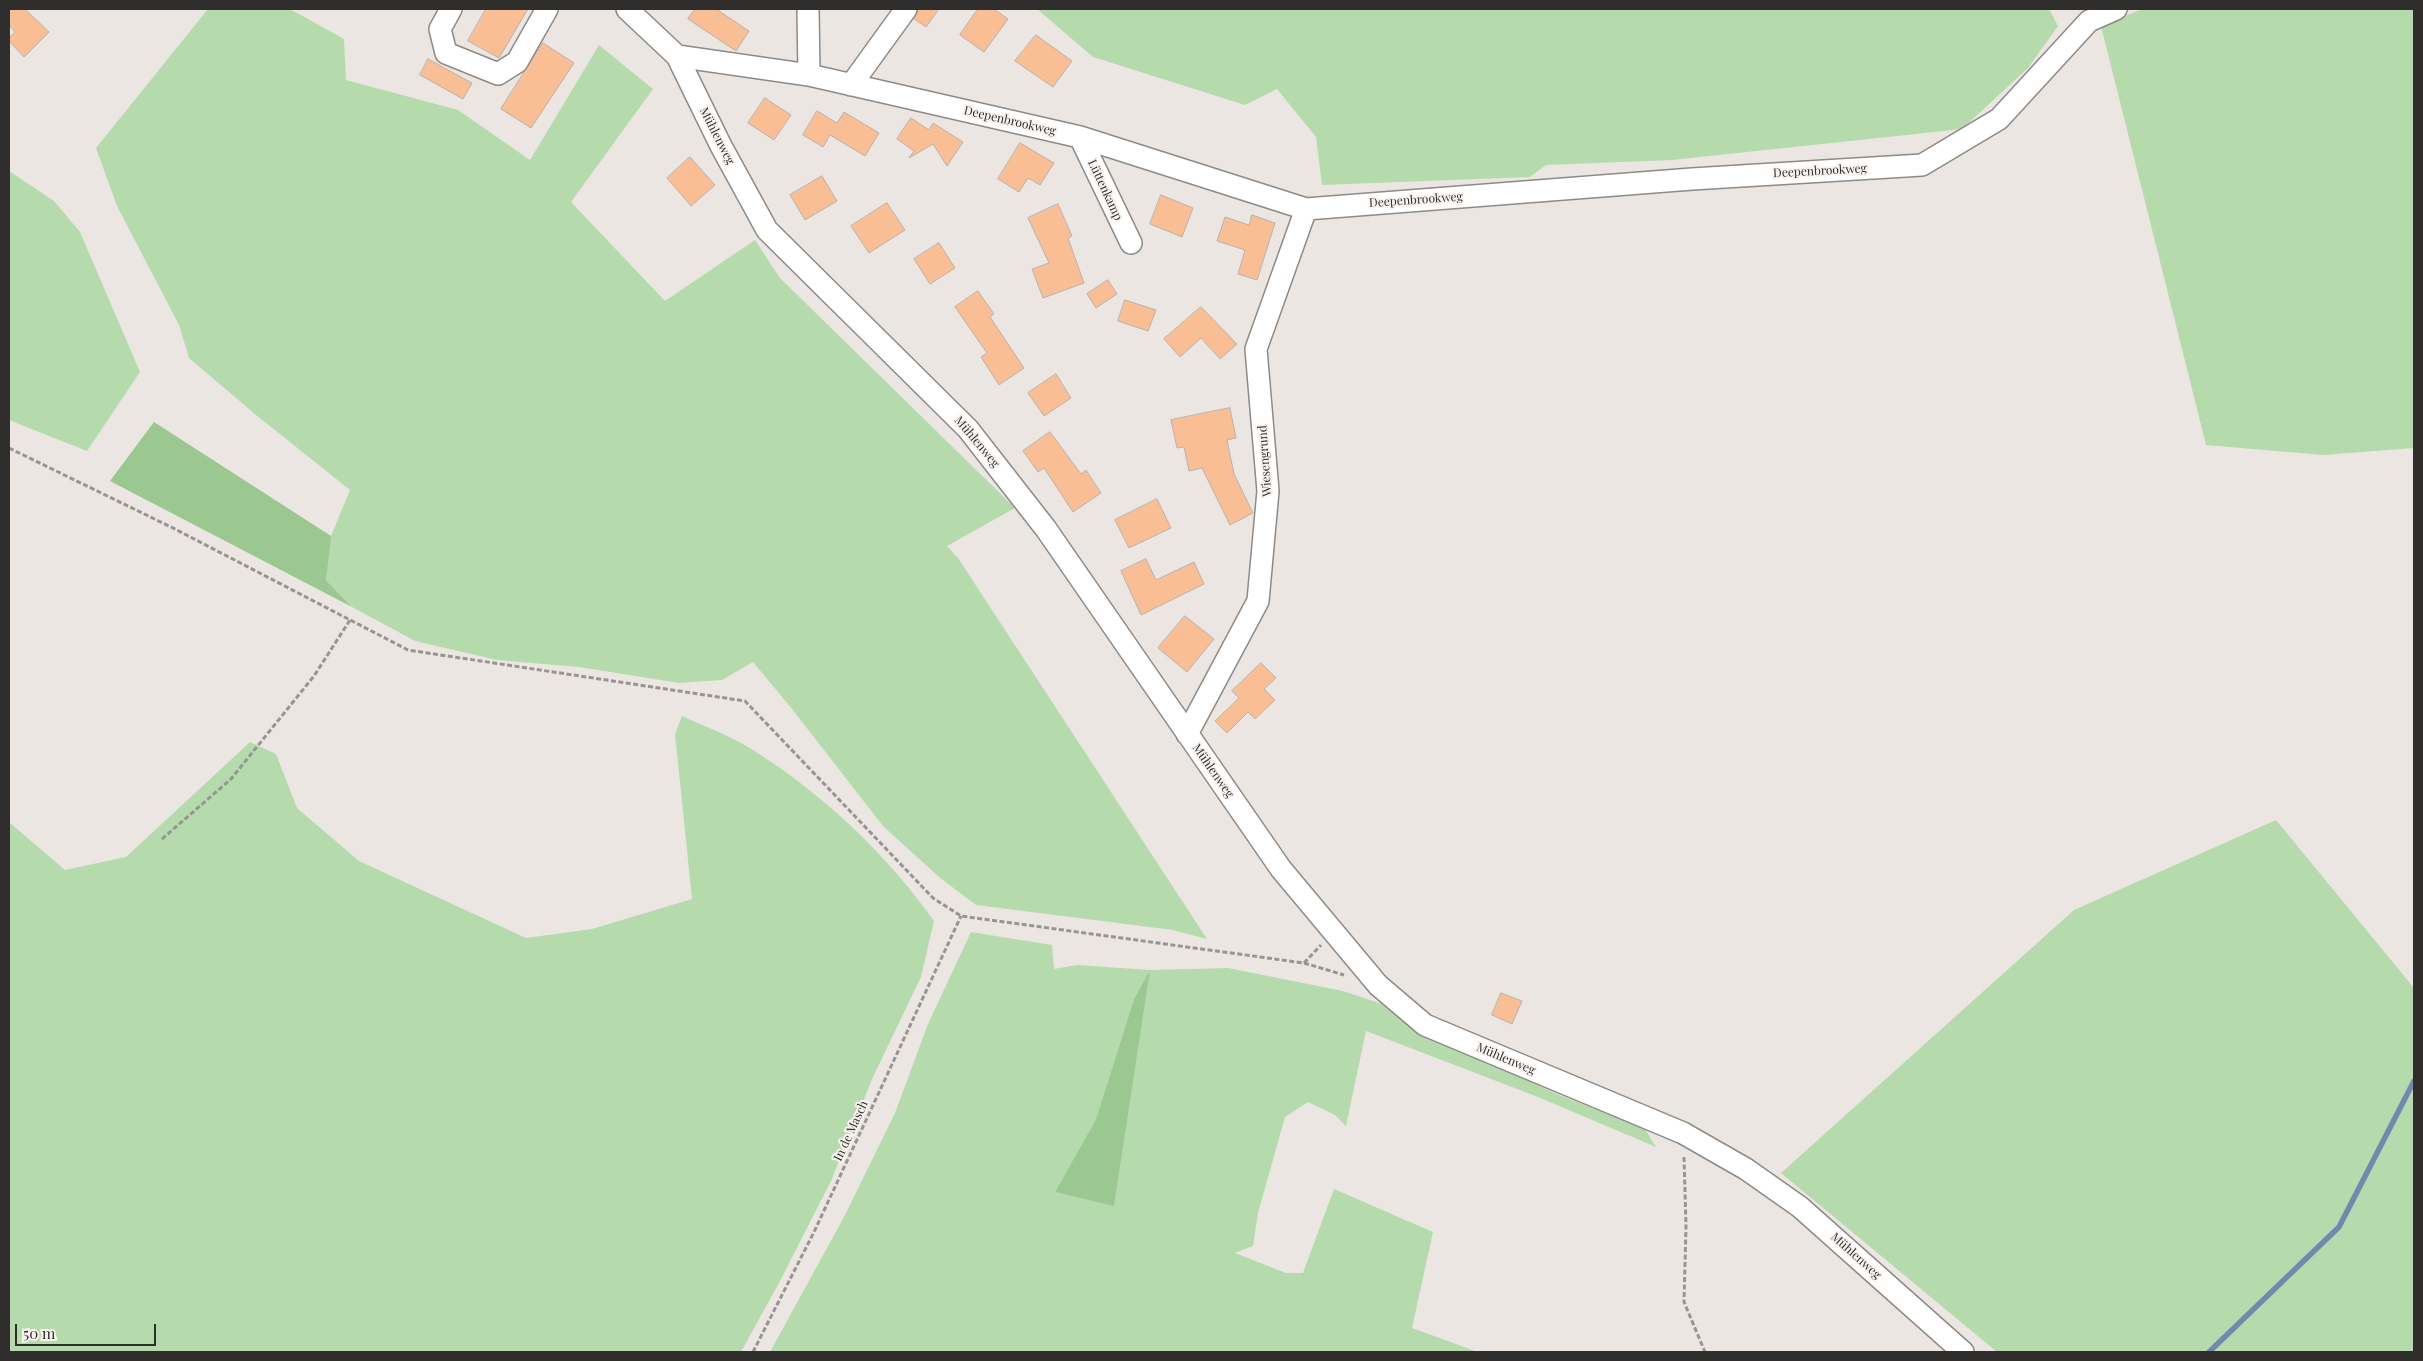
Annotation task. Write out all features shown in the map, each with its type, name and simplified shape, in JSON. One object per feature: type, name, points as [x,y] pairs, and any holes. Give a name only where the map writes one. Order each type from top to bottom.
[{"type":"street","points":[[451,9],[440,29],[446,53],[498,74],[517,62],[547,9]]},
{"type":"street","name":"Mühlenweg","points":[[627,9],[677,56],[721,146],[767,230],[968,429],[1046,529],[1280,869],[1378,985],[1425,1025],[1684,1133],[1746,1168],[1800,1206],[1963,1352]]},
{"type":"street","points":[[808,9],[809,75]]},
{"type":"street","points":[[851,84],[906,9]]},
{"type":"street","name":"Deepenbrookweg","points":[[677,56],[809,75],[1080,137],[1306,209],[1692,178],[1922,165],[1999,119],[2089,21],[2116,9]]},
{"type":"street","name":"Lüttenkamp","points":[[1080,137],[1131,243]]},
{"type":"street","name":"Wiesengrund","points":[[1187,734],[1258,601],[1268,491],[1256,349],[1306,209]]},
{"type":"path","points":[[9,448],[173,528],[408,650],[745,701],[933,898],[961,916],[1304,963],[1378,985]]},
{"type":"path","points":[[162,839],[231,779],[314,676],[350,620]]},
{"type":"path","name":"In de Masch","points":[[753,1352],[814,1232],[961,916]]},
{"type":"path","points":[[1684,1133],[1686,1226],[1684,1302],[1705,1352]]},
{"type":"green space","points":[[208,9],[290,9],[344,39],[346,80],[458,110],[530,160],[599,45],[653,89],[571,202],[665,301],[755,240],[780,278],[1015,508],[947,546],[958,558],[1207,939],[1173,930],[976,905],[939,877],[883,826],[753,662],[722,680],[679,683],[579,667],[497,660],[415,641],[352,607],[326,580],[329,541],[350,490],[256,415],[189,358],[179,325],[117,206],[96,148]]},
{"type":"green space","points":[[1037,9],[2049,9],[2058,26],[2028,68],[1962,129],[1672,160],[1546,165],[1530,177],[1322,185],[1316,137],[1277,89],[1245,105],[1093,57]]},
{"type":"green space","points":[[2142,9],[2414,9],[2414,448],[2323,455],[2206,445],[2101,26]]},
{"type":"green space","points":[[9,171],[54,201],[80,232],[140,372],[87,451],[9,420]]},
{"type":"green space","points":[[154,422],[331,536],[326,580],[352,607],[110,481]]},
{"type":"green space","points":[[682,716],[748,747],[801,783],[873,847],[895,871],[934,921],[921,977],[873,1077],[831,1181],[741,1352],[9,1352],[9,822],[65,870],[126,857],[250,742],[276,754],[297,808],[359,861],[526,938],[592,929],[692,899],[675,734]]},
{"type":"green space","points":[[2276,820],[2414,988],[2414,1352],[1997,1352],[1781,1173],[2074,910]]},
{"type":"green space","points":[[971,932],[1052,945],[1054,969],[1077,965],[1150,970],[1228,968],[1343,991],[1394,1008],[1455,1047],[1559,1095],[1645,1129],[1656,1147],[1538,1097],[1366,1031],[1346,1126],[1335,1115],[1308,1102],[1285,1117],[1258,1213],[1253,1246],[1235,1253],[1286,1273],[1303,1273],[1334,1189],[1433,1232],[1412,1328],[1478,1352],[770,1352],[845,1215],[895,1113],[928,1024]],"holes":[[[1149,972],[1114,1205],[1055,1192],[1096,1119],[1134,999]]]},
{"type":"green space","points":[[1150,970],[1114,1206],[1055,1192],[1096,1119],[1134,999]]},
{"type":"building","points":[[9,9],[25,9],[49,32],[24,57],[9,41],[9,38],[15,32],[9,25]]},
{"type":"building","points":[[486,9],[528,9],[499,58],[468,41]]},
{"type":"building","points":[[695,9],[716,9],[749,31],[736,51],[688,19]]},
{"type":"building","points":[[918,9],[939,9],[926,27],[914,19]]},
{"type":"building","points":[[978,9],[994,9],[1008,19],[984,52],[960,35]]},
{"type":"building","points":[[1036,35],[1072,61],[1053,87],[1015,61]]},
{"type":"building","points":[[543,43],[574,63],[531,128],[501,109]]},
{"type":"building","points":[[428,59],[472,83],[463,99],[420,75]]},
{"type":"building","points":[[765,98],[791,115],[774,140],[748,123]]},
{"type":"building","points":[[817,111],[837,123],[844,112],[879,133],[865,156],[830,135],[823,147],[803,135]]},
{"type":"building","points":[[911,118],[929,130],[933,123],[963,142],[947,166],[933,144],[909,158],[914,151],[897,139]]},
{"type":"building","points":[[1020,143],[1054,163],[1040,185],[1028,178],[1019,192],[998,179]]},
{"type":"building","points":[[690,157],[715,185],[691,206],[667,178]]},
{"type":"building","points":[[822,176],[837,201],[805,220],[790,195]]},
{"type":"building","points":[[1161,195],[1193,208],[1182,237],[1150,224]]},
{"type":"building","points":[[887,203],[905,230],[869,253],[851,226]]},
{"type":"building","points":[[1058,204],[1072,236],[1068,238],[1084,283],[1043,298],[1032,269],[1049,263],[1028,218]]},
{"type":"building","points":[[1252,215],[1275,223],[1257,280],[1238,274],[1245,250],[1217,241],[1225,217],[1249,225]]},
{"type":"building","points":[[939,243],[955,268],[930,284],[914,259]]},
{"type":"building","points":[[1108,280],[1117,294],[1096,308],[1087,294]]},
{"type":"building","points":[[978,291],[994,314],[990,317],[1024,368],[999,385],[981,357],[987,353],[955,307]]},
{"type":"building","points":[[1125,300],[1156,310],[1148,331],[1118,321]]},
{"type":"building","points":[[1201,307],[1237,344],[1220,359],[1201,338],[1180,357],[1164,339]]},
{"type":"building","points":[[1056,374],[1071,398],[1044,416],[1028,393]]},
{"type":"building","points":[[1230,408],[1236,438],[1227,440],[1234,474],[1253,513],[1230,525],[1202,468],[1189,471],[1184,447],[1177,448],[1171,420]]},
{"type":"building","points":[[1050,432],[1081,474],[1086,470],[1101,493],[1073,512],[1044,468],[1038,472],[1023,451]]},
{"type":"building","points":[[1157,499],[1171,528],[1129,548],[1115,520]]},
{"type":"building","points":[[1146,559],[1156,580],[1194,562],[1204,584],[1141,615],[1121,571]]},
{"type":"building","points":[[1185,616],[1214,639],[1187,672],[1158,648]]},
{"type":"building","points":[[1261,663],[1276,678],[1264,689],[1275,700],[1255,719],[1248,712],[1227,733],[1215,721],[1239,698],[1232,691]]},
{"type":"building","points":[[1501,993],[1522,1001],[1512,1024],[1492,1015]]},
{"type":"waterway","points":[[2209,1352],[2339,1227],[2414,1081]]}]
